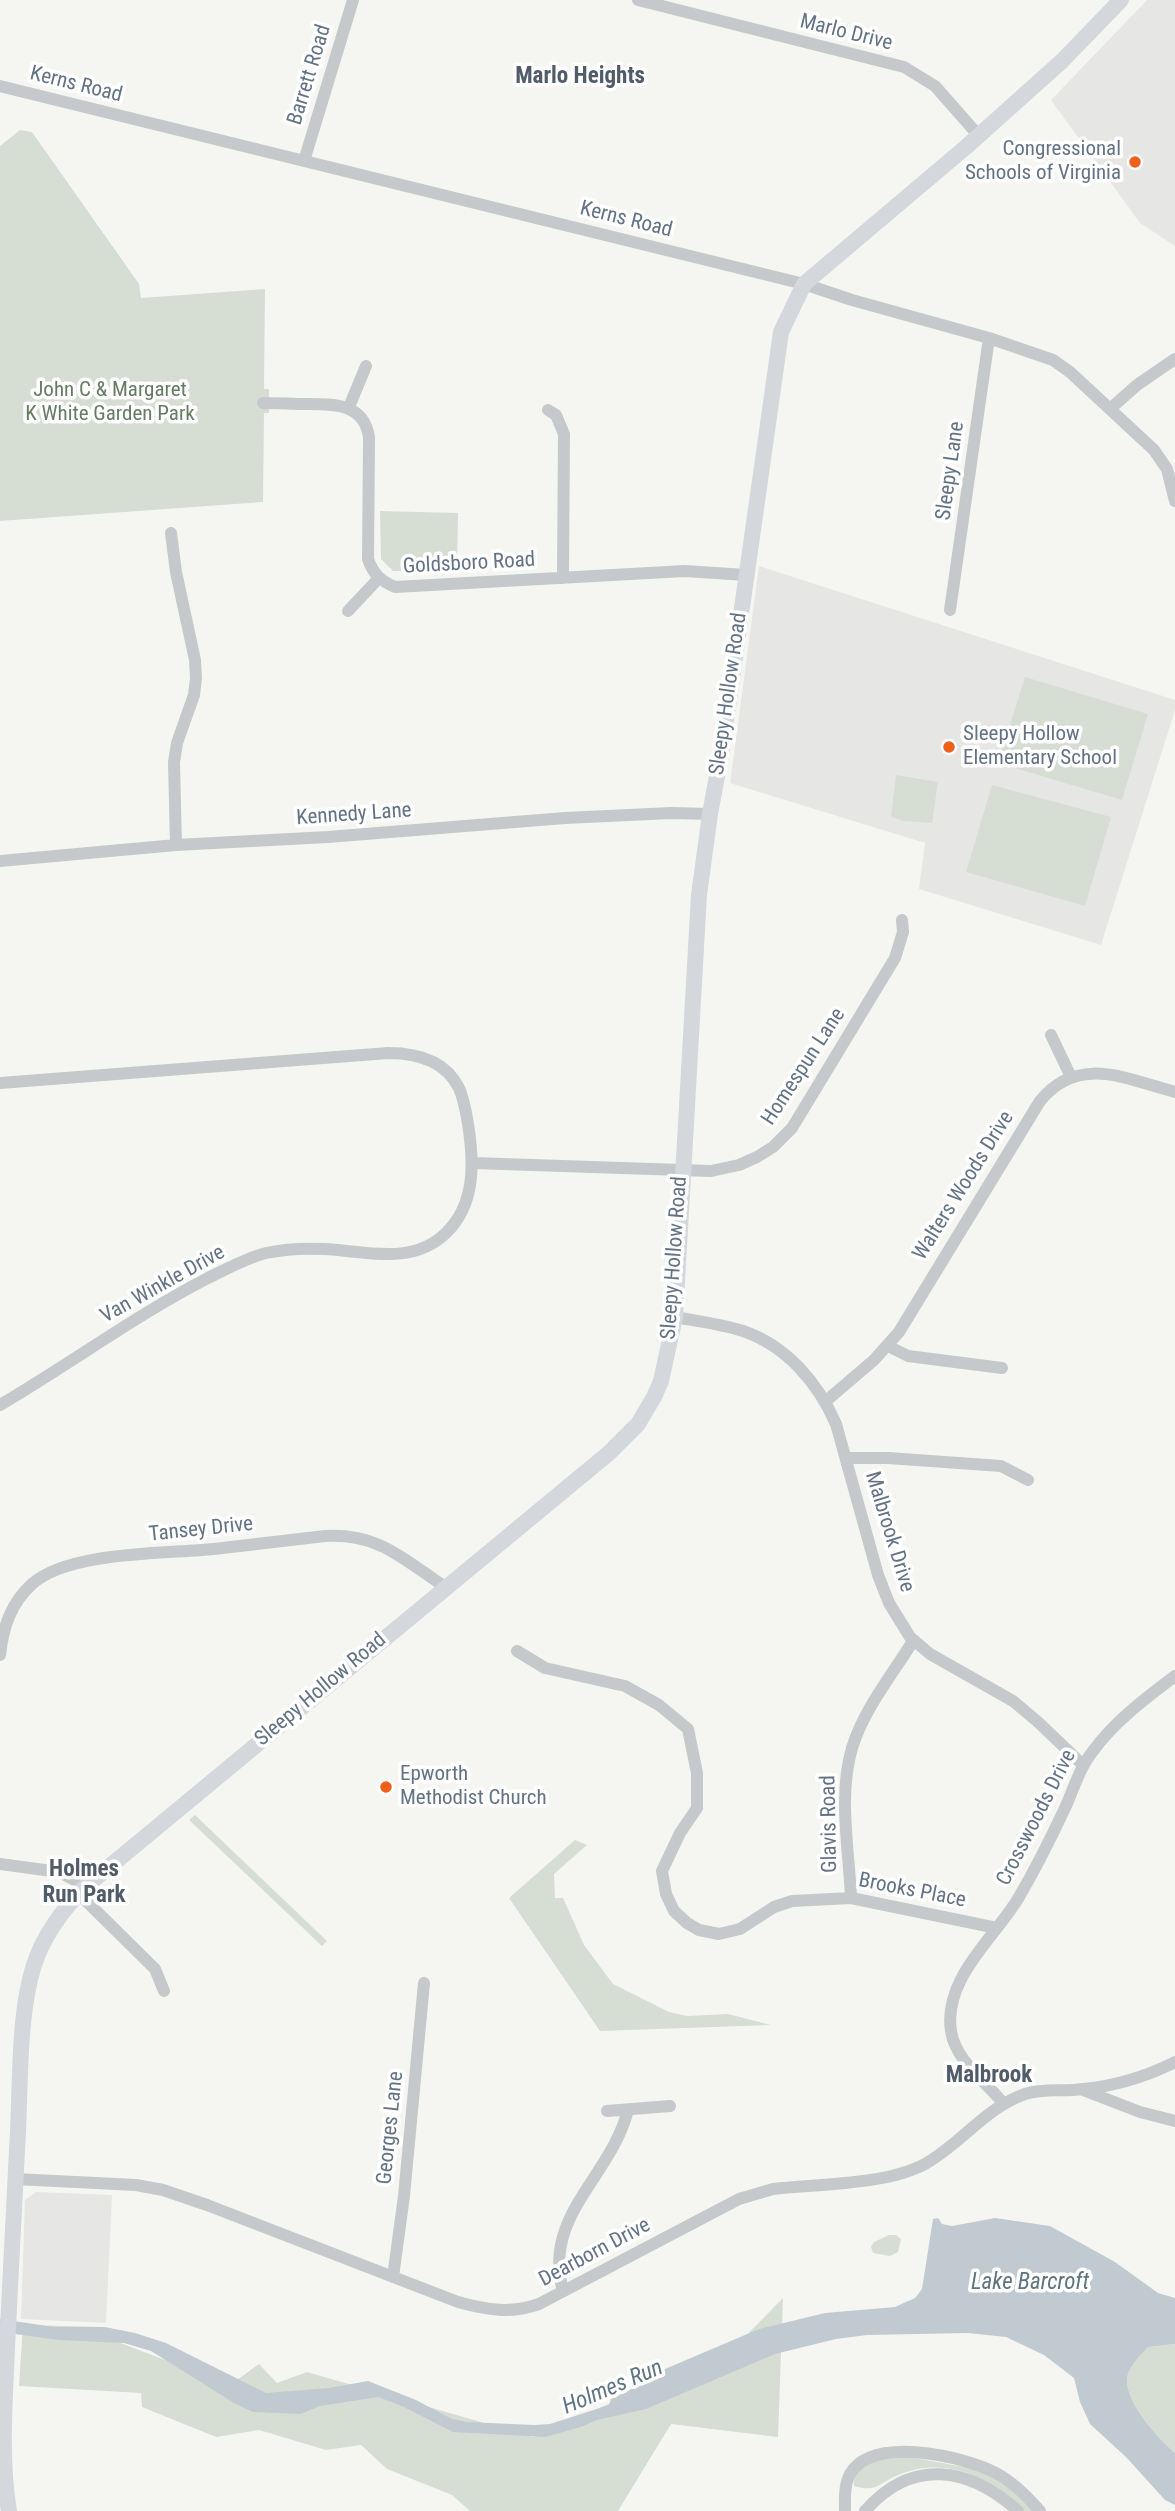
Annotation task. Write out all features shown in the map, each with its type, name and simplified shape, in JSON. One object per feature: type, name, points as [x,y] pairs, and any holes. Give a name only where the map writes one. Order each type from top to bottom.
[{"type":"main road","name":"Sleepy Hollow Road","points":[[9,2511],[4,2476],[4,2418],[9,2301],[24,2015],[34,1965],[60,1915],[83,1890],[609,1453],[638,1424],[661,1381],[674,1317],[699,895],[782,332],[804,284],[979,136],[1062,61],[1121,0]]},
{"type":"street","name":"Barrett Road","points":[[304,161],[353,0]]},
{"type":"street","name":"Marlo Drive","points":[[638,0],[904,67],[934,86],[979,136]]},
{"type":"street","name":"Kerns Road","points":[[0,86],[804,284],[989,338],[1053,360],[1070,372],[1160,457],[1167,470],[1175,501]]},
{"type":"street","name":"Sleepy Lane","points":[[950,610],[989,338]]},
{"type":"street","points":[[1110,409],[1175,359]]},
{"type":"street","points":[[263,403],[339,404],[349,407],[366,366]]},
{"type":"street","name":"Goldsboro Road","points":[[349,407],[358,414],[368,430],[369,559],[379,578],[395,587],[685,571],[746,575]]},
{"type":"street","points":[[548,410],[555,415],[564,434],[563,578]]},
{"type":"street","points":[[171,533],[196,678],[194,695],[177,743],[174,762],[176,845]]},
{"type":"street","points":[[348,611],[379,578]]},
{"type":"street","name":"Kennedy Lane","points":[[0,861],[176,845],[565,818],[710,814]]},
{"type":"street","name":"Homespun Lane","points":[[681,1170],[711,1171],[739,1166],[773,1147],[792,1128],[895,957],[903,932],[902,920]]},
{"type":"street","points":[[1051,1035],[1071,1077],[1092,1072],[1101,1073],[1175,1092]]},
{"type":"street","name":"Van Winkle Drive","points":[[0,1083],[388,1054],[417,1055],[441,1066],[458,1085],[466,1112],[473,1163],[469,1188],[454,1224],[424,1248],[392,1255],[302,1248],[261,1254],[173,1296],[0,1405]]},
{"type":"street","name":"Walters Woods Drive","points":[[826,1401],[888,1346],[1040,1101],[1053,1087],[1071,1077]]},
{"type":"street","points":[[473,1163],[681,1170]]},
{"type":"street","name":"Malbrook Drive","points":[[674,1317],[734,1328],[763,1340],[803,1370],[826,1401],[836,1424],[878,1574],[889,1603],[913,1641],[930,1654],[1013,1700],[1083,1765]]},
{"type":"street","points":[[888,1346],[908,1356],[1002,1368]]},
{"type":"street","points":[[846,1458],[888,1458],[1001,1466],[1028,1480]]},
{"type":"street","name":"Tansey Drive","points":[[0,1655],[11,1610],[33,1583],[52,1572],[90,1560],[326,1536],[354,1536],[387,1548],[445,1587]]},
{"type":"street","name":"Glavis Road","points":[[852,1898],[845,1796],[848,1766],[859,1729],[913,1641]]},
{"type":"street","name":"Brooks Place","points":[[517,1651],[545,1668],[625,1686],[659,1704],[688,1729],[697,1773],[697,1808],[680,1833],[662,1871],[666,1894],[674,1911],[699,1930],[719,1934],[740,1929],[774,1907],[792,1901],[852,1898],[997,1928]]},
{"type":"street","name":"Crosswoods Drive","points":[[1003,2103],[975,2073],[956,2046],[951,2033],[953,2001],[967,1971],[1034,1871],[1083,1765],[1122,1719],[1175,1676]]},
{"type":"street","points":[[0,1864],[59,1872],[83,1890],[155,1969],[164,1991]]},
{"type":"street","name":"Georges Lane","points":[[393,2277],[404,2196],[424,1983]]},
{"type":"street","name":"Dearborn Drive","points":[[15,2179],[136,2185],[163,2190],[458,2302],[499,2311],[528,2308],[756,2192],[886,2178],[924,2165],[956,2143],[1003,2103],[1037,2091],[1082,2090],[1141,2076],[1175,2062]]},
{"type":"street","points":[[1082,2090],[1140,2112],[1175,2121]]},
{"type":"street","points":[[607,2111],[670,2106]]},
{"type":"street","points":[[563,2291],[558,2262],[565,2227],[614,2149],[628,2110]]},
{"type":"street","points":[[845,2511],[848,2480],[858,2465],[877,2455],[906,2451],[954,2459],[997,2473],[1027,2496],[1040,2511]]},
{"type":"street","points":[[865,2511],[880,2495],[900,2482],[929,2474],[959,2476],[982,2484],[1018,2511]]},
{"type":"shaded area","name":"Congressional Schools of Virginia","points":[[1147,0],[1175,0],[1175,246],[1140,223],[1051,100]]},
{"type":"shaded area","name":"Sleepy Hollow Elementary School","points":[[759,566],[1175,700],[1175,710],[1101,945],[919,889],[925,843],[730,783]]},
{"type":"shaded area","points":[[36,2192],[112,2195],[106,2323],[21,2319],[25,2200]]},
{"type":"green space","name":"John C & Margaret K White Garden Park","points":[[20,130],[32,132],[139,284],[141,298],[265,289],[264,389],[269,389],[269,413],[264,413],[263,502],[0,521],[0,146]]},
{"type":"green space","points":[[380,511],[458,513],[457,571],[393,571],[381,559]]},
{"type":"green space","points":[[1025,677],[1148,714],[1122,800],[998,763]]},
{"type":"green space","points":[[896,775],[938,782],[932,823],[891,817]]},
{"type":"green space","points":[[992,785],[1111,817],[1085,906],[966,872]]},
{"type":"green space","points":[[195,1815],[327,1941],[322,1946],[189,1820]]},
{"type":"green space","points":[[575,1840],[587,1845],[554,1874],[555,1898],[563,1898],[584,1945],[613,1984],[669,2012],[687,2016],[728,2014],[771,2025],[600,2031],[509,1898]]},
{"type":"green space","points":[[889,2235],[896,2235],[901,2239],[898,2252],[890,2256],[873,2253],[871,2247],[874,2242]]},
{"type":"green space","points":[[783,2298],[778,2437],[671,2424],[618,2511],[470,2511],[452,2495],[387,2469],[361,2445],[326,2450],[259,2430],[216,2437],[142,2407],[141,2393],[19,2386],[23,2325],[105,2327],[105,2337],[230,2385],[259,2364],[277,2383],[307,2372],[533,2437],[732,2350]]},
{"type":"green space","points":[[1175,2344],[1175,2453],[1152,2430],[1137,2409],[1128,2389],[1127,2379],[1132,2366],[1148,2347]]},
{"type":"green space","points":[[904,2456],[975,2469],[1002,2482],[1034,2511],[1024,2511],[982,2479],[950,2469],[916,2469],[873,2488],[854,2486],[853,2474],[865,2463]]},
{"type":"water","name":"Lake Barcroft","points":[[938,2218],[942,2224],[952,2226],[995,2218],[1050,2226],[1115,2262],[1158,2293],[1175,2298],[1175,2344],[1148,2347],[1132,2366],[1127,2379],[1128,2389],[1137,2409],[1152,2430],[1175,2453],[1175,2505],[1165,2500],[1126,2457],[1090,2424],[1080,2402],[1074,2378],[1044,2355],[1006,2337],[968,2333],[867,2335],[836,2339],[775,2354],[646,2409],[597,2420],[545,2437],[453,2432],[378,2397],[320,2406],[301,2414],[253,2412],[151,2351],[124,2343],[59,2340],[0,2332],[0,2319],[54,2327],[105,2327],[166,2343],[266,2393],[329,2388],[368,2381],[416,2400],[452,2419],[467,2422],[550,2424],[609,2405],[611,2399],[665,2369],[759,2329],[825,2313],[895,2307],[915,2298],[922,2289],[933,2219]]},
{"type":"place","name":"Congressional Schools of Virginia","points":[[1135,162]]},
{"type":"place","name":"Sleepy Hollow Elementary School","points":[[949,747]]},
{"type":"place","name":"Epworth Methodist Church","points":[[386,1787]]},
{"type":"district","name":"Marlo Heights","points":[[580,77]]},
{"type":"district","name":"Holmes Run Park","points":[[84,1883]]},
{"type":"district","name":"Malbrook","points":[[989,2076]]},
{"type":"water label","name":"Holmes Run","points":[[613,2388]]}]
